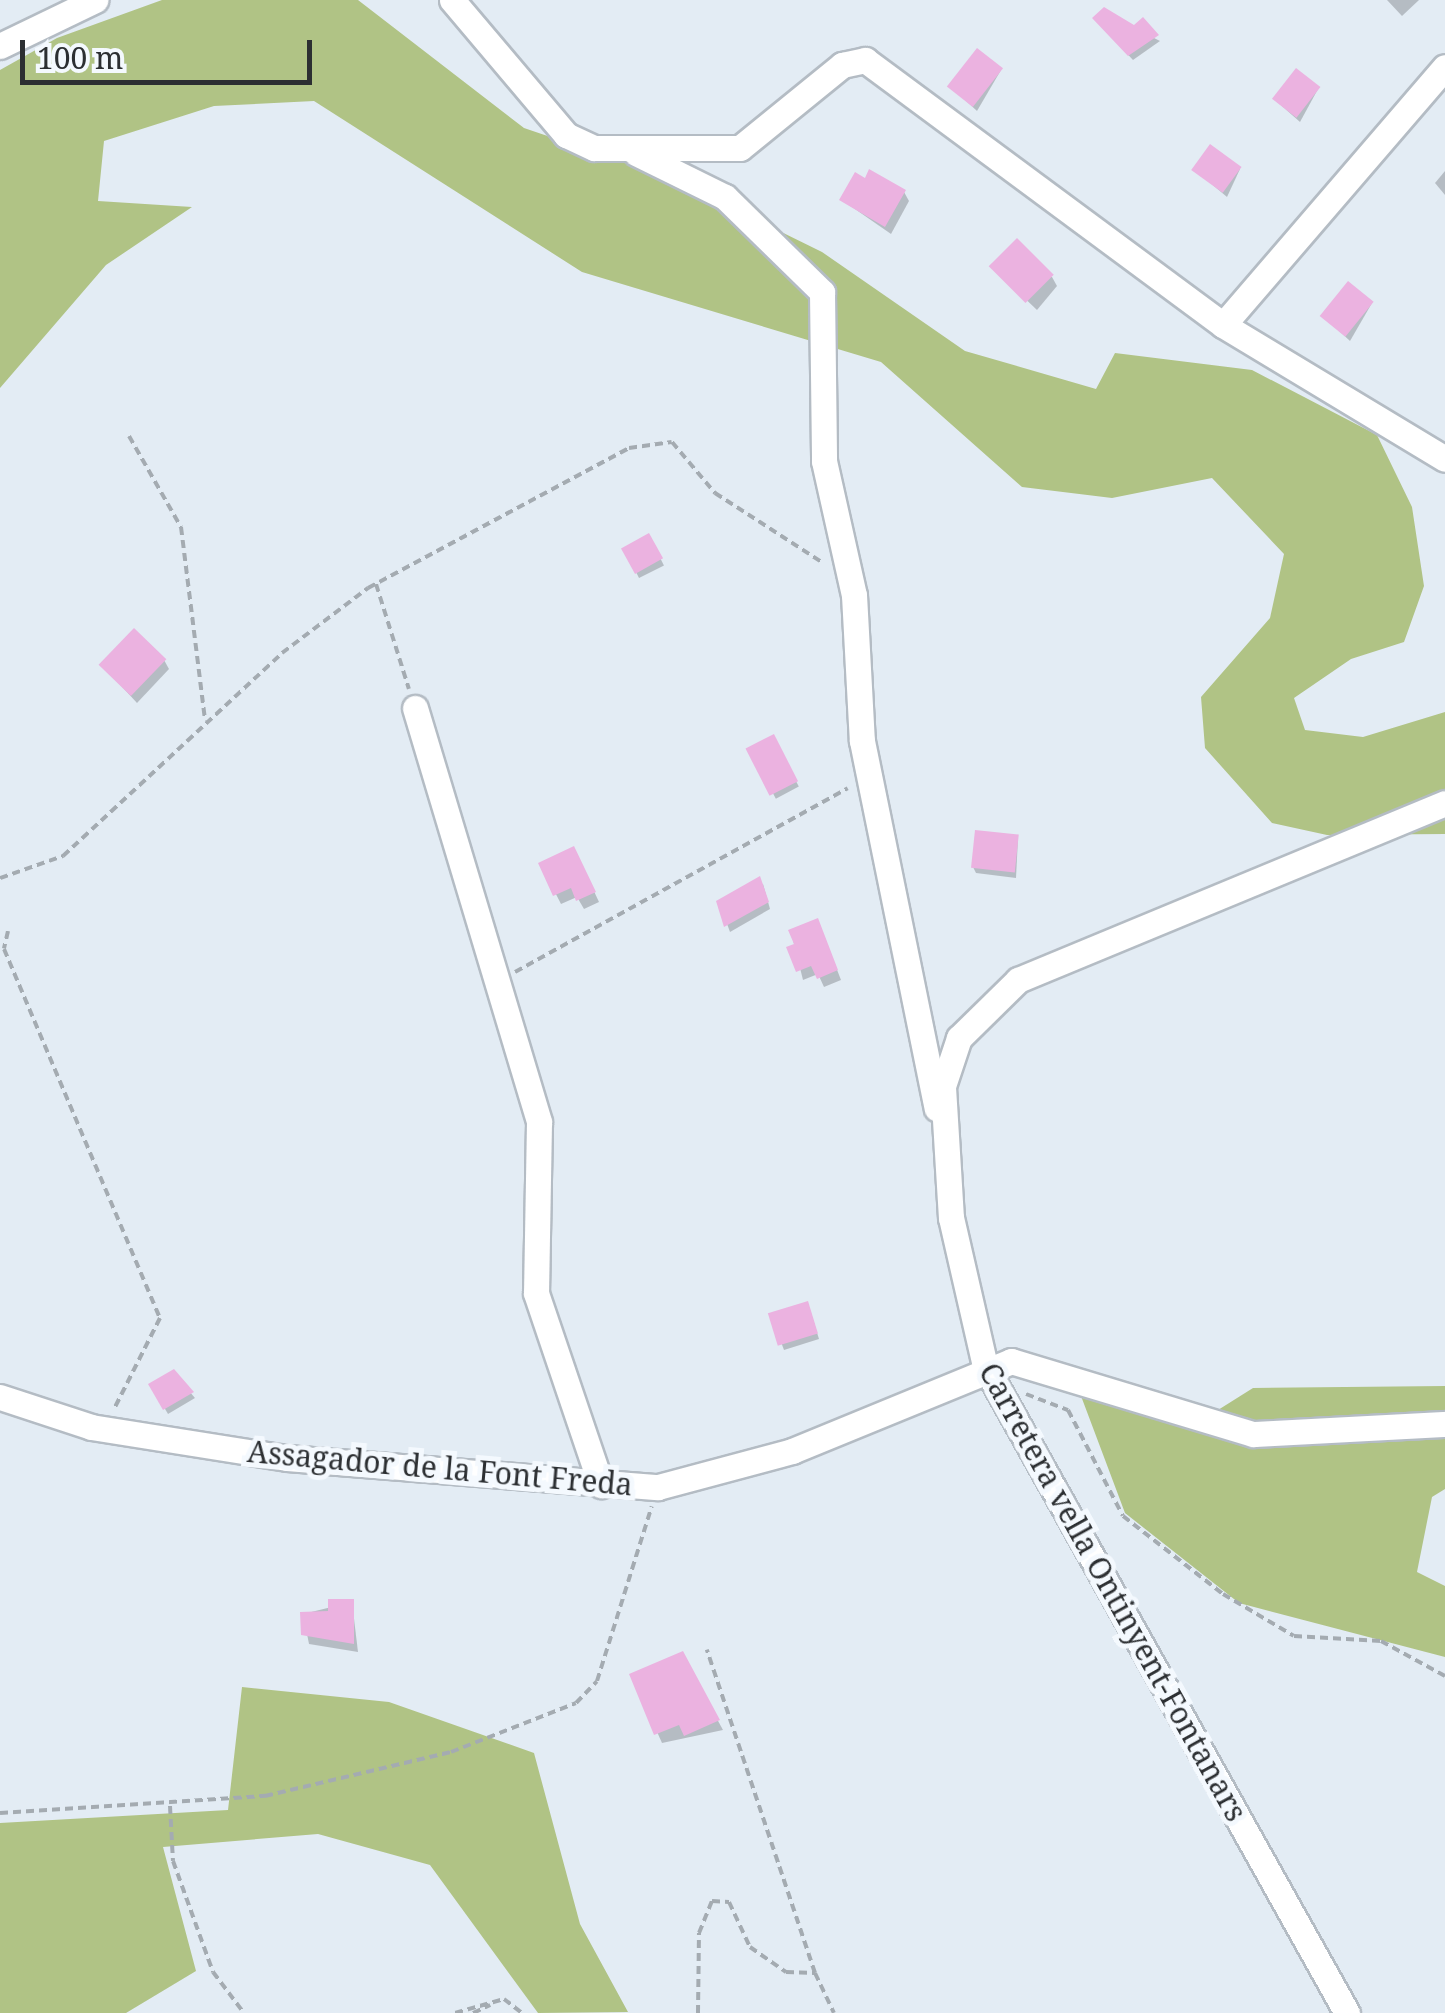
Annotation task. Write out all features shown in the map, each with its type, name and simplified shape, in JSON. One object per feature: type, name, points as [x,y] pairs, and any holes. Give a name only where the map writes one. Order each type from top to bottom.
[{"type":"street","points":[[0,46],[95,0]]},
{"type":"street","points":[[452,0],[566,135],[628,149],[740,148],[842,65],[865,60],[1223,325],[1445,458]]},
{"type":"street","points":[[1223,325],[1445,67]]},
{"type":"street","points":[[628,149],[725,197],[822,292],[824,462],[854,595],[869,774],[942,1124]]},
{"type":"street","points":[[415,708],[539,1122],[536,1293],[601,1486]]},
{"type":"street","name":"Carretera vella Ontinyent-Fontanars","points":[[1346,2013],[991,1376],[954,1236],[942,1124],[959,1038],[1018,980],[1445,802]]},
{"type":"street","points":[[991,1376],[1034,1367],[1253,1434],[1445,1424]]},
{"type":"street","name":"Assagador de la Font Freda","points":[[0,1397],[104,1429],[287,1458],[601,1486],[658,1487],[792,1451],[991,1376]]},
{"type":"path","points":[[129,436],[181,527],[205,721]]},
{"type":"path","points":[[0,878],[63,856],[205,721],[376,584],[655,441],[672,442],[716,493],[773,524],[854,595]]},
{"type":"path","points":[[376,584],[415,708]]},
{"type":"path","points":[[496,983],[869,774]]},
{"type":"path","points":[[5,943],[8,930]]},
{"type":"path","points":[[0,933],[160,1318],[104,1429]]},
{"type":"path","points":[[991,1376],[1068,1410],[1123,1516],[1222,1594],[1294,1636],[1381,1641],[1445,1676]]},
{"type":"path","points":[[0,1813],[170,1806],[265,1796],[450,1752],[576,1704],[597,1681],[658,1487]]},
{"type":"path","points":[[706,1650],[815,1973],[834,2013]]},
{"type":"path","points":[[170,1806],[173,1860],[212,1972],[244,2013]]},
{"type":"path","points":[[698,2013],[699,1933],[712,1901],[730,1902],[750,1948],[786,1972],[815,1973]]},
{"type":"path","points":[[454,2013],[504,1998]]},
{"type":"path","points":[[473,2013],[504,1998]]},
{"type":"path","points":[[504,1998],[522,2013]]},
{"type":"green space","points":[[162,0],[358,0],[524,128],[674,179],[822,252],[965,351],[1096,389],[1115,353],[1252,370],[1377,435],[1412,507],[1424,586],[1404,642],[1351,659],[1294,698],[1305,730],[1363,737],[1445,712],[1445,834],[1327,835],[1272,823],[1205,748],[1201,697],[1270,618],[1284,554],[1212,478],[1112,498],[1022,487],[881,362],[582,272],[314,101],[214,106],[104,141],[98,201],[192,207],[106,265],[0,388],[0,70],[57,38]]},
{"type":"green space","points":[[1075,1380],[1155,1414],[1218,1410],[1253,1388],[1445,1386],[1445,1489],[1432,1497],[1417,1572],[1445,1586],[1445,1657],[1239,1603],[1125,1513]]},
{"type":"green space","points":[[242,1687],[389,1702],[534,1753],[580,1924],[628,2012],[538,2013],[430,1865],[318,1834],[163,1847],[196,1971],[126,2013],[0,2013],[0,1823],[228,1810]]},
{"type":"building","points":[[1104,7],[1134,25],[1143,17],[1159,35],[1128,56],[1092,18]]},
{"type":"building","points":[[977,48],[1003,68],[973,107],[947,87]]},
{"type":"building","points":[[1296,68],[1320,87],[1296,118],[1272,99]]},
{"type":"building","points":[[1210,144],[1242,167],[1223,193],[1191,170]]},
{"type":"building","points":[[869,169],[906,190],[885,227],[839,200],[855,172],[865,178]]},
{"type":"building","points":[[1017,238],[1054,275],[1025,303],[989,266]]},
{"type":"building","points":[[1348,281],[1374,302],[1345,337],[1320,316]]},
{"type":"building","points":[[649,533],[663,558],[635,574],[621,549]]},
{"type":"building","points":[[134,628],[166,659],[131,696],[99,665]]},
{"type":"building","points":[[774,734],[798,781],[770,796],[745,749]]},
{"type":"building","points":[[975,830],[1019,835],[1015,872],[971,868]]},
{"type":"building","points":[[574,846],[596,892],[576,901],[571,888],[553,896],[538,863]]},
{"type":"building","points":[[760,876],[769,902],[724,927],[716,901]]},
{"type":"building","points":[[818,918],[838,970],[817,979],[811,966],[796,972],[786,947],[794,944],[788,930]]},
{"type":"building","points":[[808,1301],[818,1334],[778,1346],[768,1313]]},
{"type":"building","points":[[174,1369],[194,1392],[163,1410],[148,1384]]},
{"type":"building","points":[[328,1599],[354,1599],[354,1644],[301,1635],[300,1612],[328,1611]]},
{"type":"building","points":[[683,1651],[720,1720],[684,1736],[679,1725],[654,1735],[629,1674]]}]
